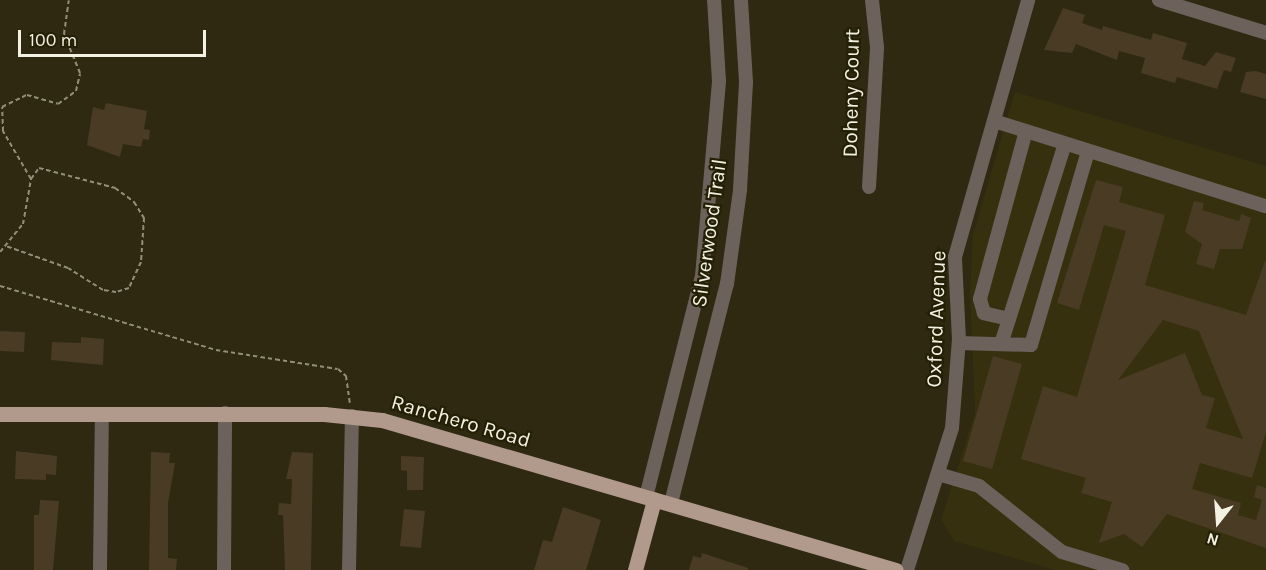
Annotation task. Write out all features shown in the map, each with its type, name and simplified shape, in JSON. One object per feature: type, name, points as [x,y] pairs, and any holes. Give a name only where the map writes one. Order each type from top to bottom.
[{"type":"main road","name":"Ranchero Road","points":[[0,414],[225,413],[352,416],[394,422],[896,570]]},
{"type":"main road","points":[[635,570],[650,498]]},
{"type":"street","name":"Silverwood Trail","points":[[650,498],[702,276],[719,81],[714,0]]},
{"type":"street","name":"Silverwood Trail","points":[[670,503],[727,284],[734,237],[746,82],[741,0]]},
{"type":"street","name":"Doheny Court","points":[[869,187],[877,47],[872,0]]},
{"type":"street","name":"Oxford Avenue","points":[[907,570],[952,428],[959,343],[955,256],[1028,0]]},
{"type":"street","points":[[1159,0],[1266,33]]},
{"type":"street","points":[[994,122],[1266,206]]},
{"type":"street","points":[[1009,319],[984,312],[980,300],[1026,131]]},
{"type":"street","points":[[1008,343],[1009,319],[1065,144]]},
{"type":"street","points":[[959,343],[1031,345],[1088,152]]},
{"type":"street","points":[[224,570],[225,413]]},
{"type":"street","points":[[99,570],[102,415]]},
{"type":"street","points":[[349,570],[352,416]]},
{"type":"street","points":[[938,474],[979,486],[1062,552],[1122,570]]},
{"type":"path","points":[[32,179],[3,131],[2,107],[27,95],[58,104],[76,91],[80,73],[64,34],[69,0]]},
{"type":"path","points":[[0,252],[23,224],[32,179],[39,168],[47,167],[115,188],[134,202],[144,218],[141,262],[129,288],[110,291],[68,268],[6,246]]},
{"type":"path","points":[[0,286],[216,350],[338,369],[346,376],[352,416]]},
{"type":"shaded area","points":[[1015,92],[1266,166],[1266,570],[1056,570],[954,541],[941,520],[975,413],[970,292],[973,235]]},
{"type":"building","points":[[1063,8],[1085,15],[1082,23],[1102,30],[1103,26],[1151,40],[1153,33],[1187,43],[1182,59],[1205,66],[1216,52],[1236,58],[1231,72],[1224,70],[1217,89],[1177,77],[1175,83],[1141,73],[1145,58],[1119,51],[1117,60],[1076,44],[1072,53],[1044,50]]},
{"type":"building","points":[[1256,71],[1266,74],[1266,99],[1240,92],[1246,72]]},
{"type":"building","points":[[106,103],[147,111],[144,129],[150,130],[149,140],[143,139],[141,147],[123,144],[120,157],[87,145],[93,107],[104,110]]},
{"type":"building","points":[[1096,180],[1123,187],[1119,202],[1165,215],[1145,285],[1246,315],[1266,258],[1266,432],[1252,478],[1200,463],[1192,489],[1241,503],[1238,515],[1256,520],[1262,500],[1254,497],[1257,485],[1266,488],[1266,548],[1167,514],[1142,547],[1124,534],[1099,543],[1112,502],[1081,493],[1086,478],[1021,459],[1043,386],[1077,397],[1126,231],[1104,225],[1079,310],[1057,303]],"holes":[[[1163,320],[1199,331],[1243,439],[1206,428],[1215,398],[1202,395],[1185,353],[1118,380]]]},
{"type":"building","points":[[1194,201],[1204,203],[1202,210],[1239,221],[1241,214],[1251,218],[1242,249],[1220,249],[1214,269],[1196,264],[1202,244],[1185,232]]},
{"type":"building","points":[[0,331],[25,332],[24,352],[0,351]]},
{"type":"building","points":[[81,337],[104,339],[103,365],[51,360],[52,342],[81,343]]},
{"type":"building","points":[[993,356],[1022,364],[992,469],[963,461]]},
{"type":"building","points":[[16,451],[57,456],[56,475],[46,474],[46,480],[15,479]]},
{"type":"building","points":[[151,452],[170,453],[169,463],[175,463],[168,503],[168,558],[177,559],[176,570],[149,570]]},
{"type":"building","points":[[292,452],[313,453],[311,570],[285,570],[283,515],[278,515],[279,503],[291,504],[292,479],[286,479]]},
{"type":"building","points":[[401,456],[424,457],[423,490],[407,490],[407,471],[401,470]]},
{"type":"building","points":[[40,500],[59,501],[53,570],[34,570],[34,515],[39,515]]},
{"type":"building","points":[[563,507],[601,520],[586,570],[534,570],[543,540],[552,542]]},
{"type":"building","points":[[404,509],[425,511],[421,548],[400,546]]},
{"type":"building","points":[[702,553],[748,568],[748,570],[689,570],[693,556],[701,558]]}]
